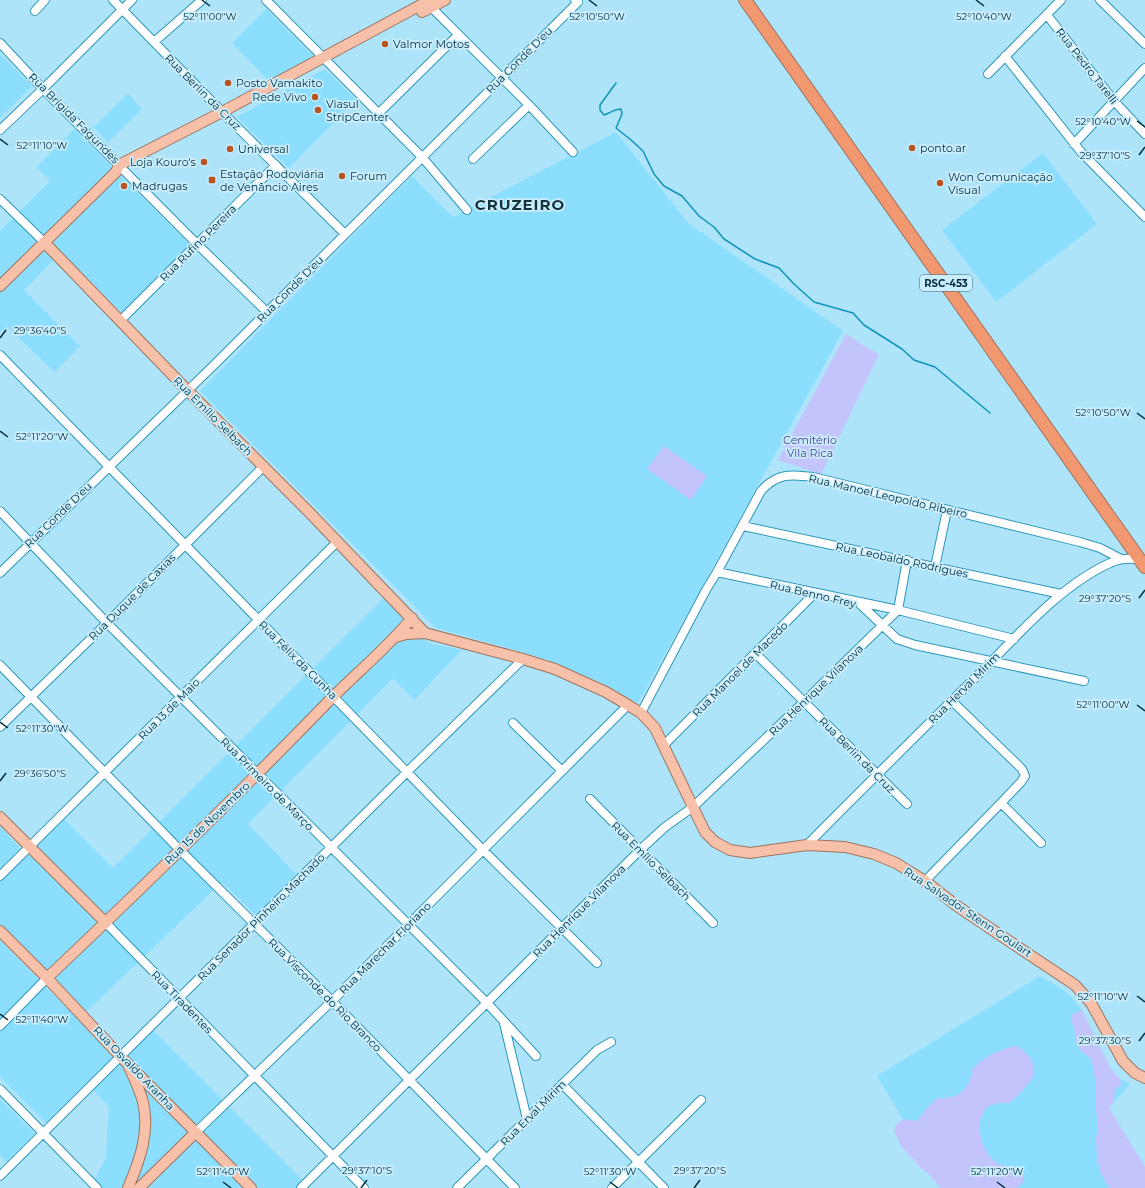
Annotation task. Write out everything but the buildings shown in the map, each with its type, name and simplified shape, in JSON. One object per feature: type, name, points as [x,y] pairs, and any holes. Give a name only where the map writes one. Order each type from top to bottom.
[{"type":"highway","name":"RSC-453","points":[[746,0],[1143,562]]},
{"type":"main road","points":[[0,286],[120,169],[375,34],[427,2],[445,0]]},
{"type":"main road","name":"Rua Emílio Selbach","points":[[44,242],[188,391],[338,541],[425,632]]},
{"type":"main road","name":"Rua 15 de Novembro","points":[[47,978],[106,923],[334,696],[396,637],[412,618]]},
{"type":"main road","points":[[396,637],[406,634],[425,632]]},
{"type":"main road","name":"Rua Salvador Stenn Goulart","points":[[425,632],[555,669],[606,692],[641,713],[655,728],[705,832],[715,842],[730,850],[750,853],[807,845],[845,847],[874,854],[896,863],[925,881],[996,932],[1075,985],[1091,1003],[1123,1061],[1135,1073],[1144,1076]]},
{"type":"main road","name":"Rua Tiradentes","points":[[0,817],[106,923]]},
{"type":"main road","name":"Rua Osvaldo Aranha","points":[[0,931],[251,1188]]},
{"type":"main road","points":[[124,1059],[143,1101],[146,1121],[144,1143],[128,1188]]},
{"type":"main road","points":[[139,1090],[143,1085],[148,1083]]},
{"type":"main road","name":"Rua Marechar Floriano","points":[[139,1188],[196,1132]]},
{"type":"street","name":"Rua Berlin da Cruz","points":[[113,0],[345,234]]},
{"type":"street","points":[[0,130],[132,0]]},
{"type":"street","points":[[154,42],[202,0]]},
{"type":"street","points":[[266,0],[422,158],[467,210]]},
{"type":"street","points":[[988,74],[1061,0]]},
{"type":"street","points":[[1100,0],[1145,44]]},
{"type":"street","points":[[35,11],[42,1]]},
{"type":"street","name":"Rua Conde D'eu","points":[[0,573],[30,542],[188,391],[577,1]]},
{"type":"street","points":[[427,2],[573,152]]},
{"type":"street","name":"Rua Pedro Tarelli","points":[[1047,14],[1114,101],[1145,134]]},
{"type":"street","points":[[378,113],[458,35]]},
{"type":"street","name":"Rua Brígida Fagundes","points":[[0,43],[120,169],[267,312]]},
{"type":"street","points":[[1005,56],[1074,144],[1145,217]]},
{"type":"street","points":[[1074,144],[1145,68]]},
{"type":"street","points":[[473,159],[529,106]]},
{"type":"street","name":"Rua Rufino Pereira","points":[[120,321],[276,165]]},
{"type":"street","name":"Rua Emílio Selbach","points":[[0,199],[44,242]]},
{"type":"street","name":"Rua Félix da Cunha","points":[[0,355],[561,929],[597,963]]},
{"type":"street","name":"Rua Duque de Caxias","points":[[0,728],[264,466]]},
{"type":"street","name":"Rua Manoel Leopoldo Ribeiro","points":[[641,713],[706,590],[743,526],[761,490],[769,482],[778,477],[795,475],[813,477],[1080,542],[1100,548],[1121,559]]},
{"type":"street","points":[[935,566],[947,510]]},
{"type":"street","name":"Rua Primeiro de Março","points":[[0,511],[107,623],[487,1003],[536,1056]]},
{"type":"street","name":"Rua Leobaldo Rodrigues","points":[[743,526],[1061,594]]},
{"type":"street","name":"Rua 13 de Maio","points":[[0,876],[338,541]]},
{"type":"street","name":"Rua Herval Mirim","points":[[807,845],[876,775],[1061,594],[1085,577],[1110,563],[1121,559],[1143,562]]},
{"type":"street","points":[[898,610],[907,560]]},
{"type":"street","name":"Rua Benno Frey","points":[[717,572],[858,602],[897,639],[1084,682]]},
{"type":"street","name":"Rua Manoel de Macedo","points":[[664,745],[815,593]]},
{"type":"street","points":[[858,602],[898,610],[1014,639]]},
{"type":"street","name":"Rua Henrique Vilanova","points":[[301,1188],[640,850],[665,828],[693,807],[804,702],[898,610]]},
{"type":"street","name":"Rua Berlin da Cruz","points":[[756,654],[876,775],[907,804]]},
{"type":"street","name":"Rua Senador Pinheiro Machado","points":[[0,1176],[43,1133],[124,1059],[179,999],[523,659]]},
{"type":"street","name":"Rua Visconde do Rio Branco","points":[[0,666],[515,1188]]},
{"type":"street","points":[[925,881],[1021,782],[1025,776],[1022,768],[952,701]]},
{"type":"street","name":"Rua Marechar Floriano","points":[[196,1132],[332,1001],[628,705]]},
{"type":"street","points":[[513,723],[562,771]]},
{"type":"street","name":"Rua Emílio Selbach","points":[[590,799],[713,923]]},
{"type":"street","points":[[1001,803],[1041,843]]},
{"type":"street","name":"Rua Tiradentes","points":[[106,923],[364,1188]]},
{"type":"street","name":"Rua 15 de Novembro","points":[[0,1026],[47,978]]},
{"type":"street","points":[[503,1021],[527,1119]]},
{"type":"street","name":"Rua Erval Mirim","points":[[457,1188],[597,1050],[611,1042]]},
{"type":"street","points":[[562,1084],[664,1188]]},
{"type":"street","points":[[0,1089],[97,1188]]},
{"type":"street","points":[[612,1188],[701,1100]]},
{"type":"shaded area","points":[[266,9],[314,57],[270,82],[232,43]]},
{"type":"shaded area","points":[[0,54],[32,86],[0,118]]},
{"type":"shaded area","points":[[325,69],[356,100],[289,168],[237,117]]},
{"type":"shaded area","points":[[128,94],[142,109],[108,142],[94,127]]},
{"type":"shaded area","points":[[74,129],[190,245],[122,313],[61,252],[24,290],[80,346],[54,372],[7,326],[0,332],[0,231],[50,181],[37,167]]},
{"type":"shaded area","points":[[616,132],[688,223],[843,331],[638,703],[602,683],[548,660],[436,628],[200,391],[412,176],[453,217]]},
{"type":"shaded area","points":[[1043,153],[1097,224],[996,302],[942,230]]},
{"type":"shaded area","points":[[384,598],[429,643],[462,650],[414,700],[393,678],[248,824],[296,874],[255,915],[222,882],[86,1012],[0,924],[0,827],[28,856],[64,819],[113,868]]},
{"type":"shaded area","points":[[0,941],[114,1056],[46,1123],[0,1077]]},
{"type":"shaded area","points":[[1040,976],[1062,989],[1074,1000],[1082,1010],[1111,1069],[1120,1079],[1130,1084],[1109,1108],[1145,1167],[1145,1188],[944,1188],[877,1076]]},
{"type":"shaded area","points":[[153,1030],[310,1188],[91,1188],[106,1157],[109,1107],[93,1090]]},
{"type":"shaded area","points":[[0,1099],[35,1134],[6,1162],[0,1155]]},
{"type":"green space","name":"Cemitério Vila Rica","points":[[846,334],[879,355],[821,474],[778,460]]},
{"type":"green space","points":[[664,446],[707,476],[691,500],[647,469]]},
{"type":"green space","points":[[1082,1010],[1111,1069],[1120,1079],[1121,1085],[1115,1091],[1113,1103],[1109,1108],[1145,1167],[1145,1188],[1109,1188],[1101,1174],[1097,1158],[1096,1138],[1098,1128],[1093,1067],[1090,1058],[1081,1051],[1076,1042],[1074,1027],[1071,1022],[1072,1015],[1078,1013]]},
{"type":"green space","points":[[1018,1046],[1027,1054],[1032,1062],[1034,1069],[1033,1076],[1030,1082],[1010,1103],[997,1103],[987,1107],[981,1117],[980,1134],[981,1140],[990,1157],[1000,1165],[1022,1169],[1024,1181],[1017,1188],[940,1188],[930,1175],[921,1168],[901,1146],[894,1131],[896,1125],[903,1119],[917,1121],[937,1098],[951,1097],[963,1091],[969,1083],[972,1071],[980,1062],[992,1054],[1006,1048]]},
{"type":"waterway","points":[[616,83],[600,105],[600,110],[604,115],[621,109],[622,114],[616,128],[643,151],[654,174],[664,186],[682,196],[699,216],[714,227],[724,239],[755,259],[779,268],[814,302],[853,313],[864,325],[902,349],[914,360],[935,367],[990,413]]},
{"type":"place","name":"Valmor Motos","points":[[385,44]]},
{"type":"place","name":"Posto Vamakito","points":[[228,83]]},
{"type":"place","name":"Rede Vivo","points":[[315,97]]},
{"type":"place","name":"Viasul StripCenter","points":[[318,110]]},
{"type":"place","name":"ponto.ar","points":[[912,148]]},
{"type":"place","name":"Universal","points":[[230,149]]},
{"type":"place","name":"Loja Kouro's","points":[[204,162]]},
{"type":"place","name":"Forum","points":[[342,176]]},
{"type":"place","name":"Estação Rodoviária de Venâncio Aires","points":[[212,180]]},
{"type":"place","name":"Won Comunicação Visual","points":[[940,183]]},
{"type":"place","name":"Madrugas","points":[[124,186]]},
{"type":"district","name":"CRUZEIRO","points":[[520,204]]}]
